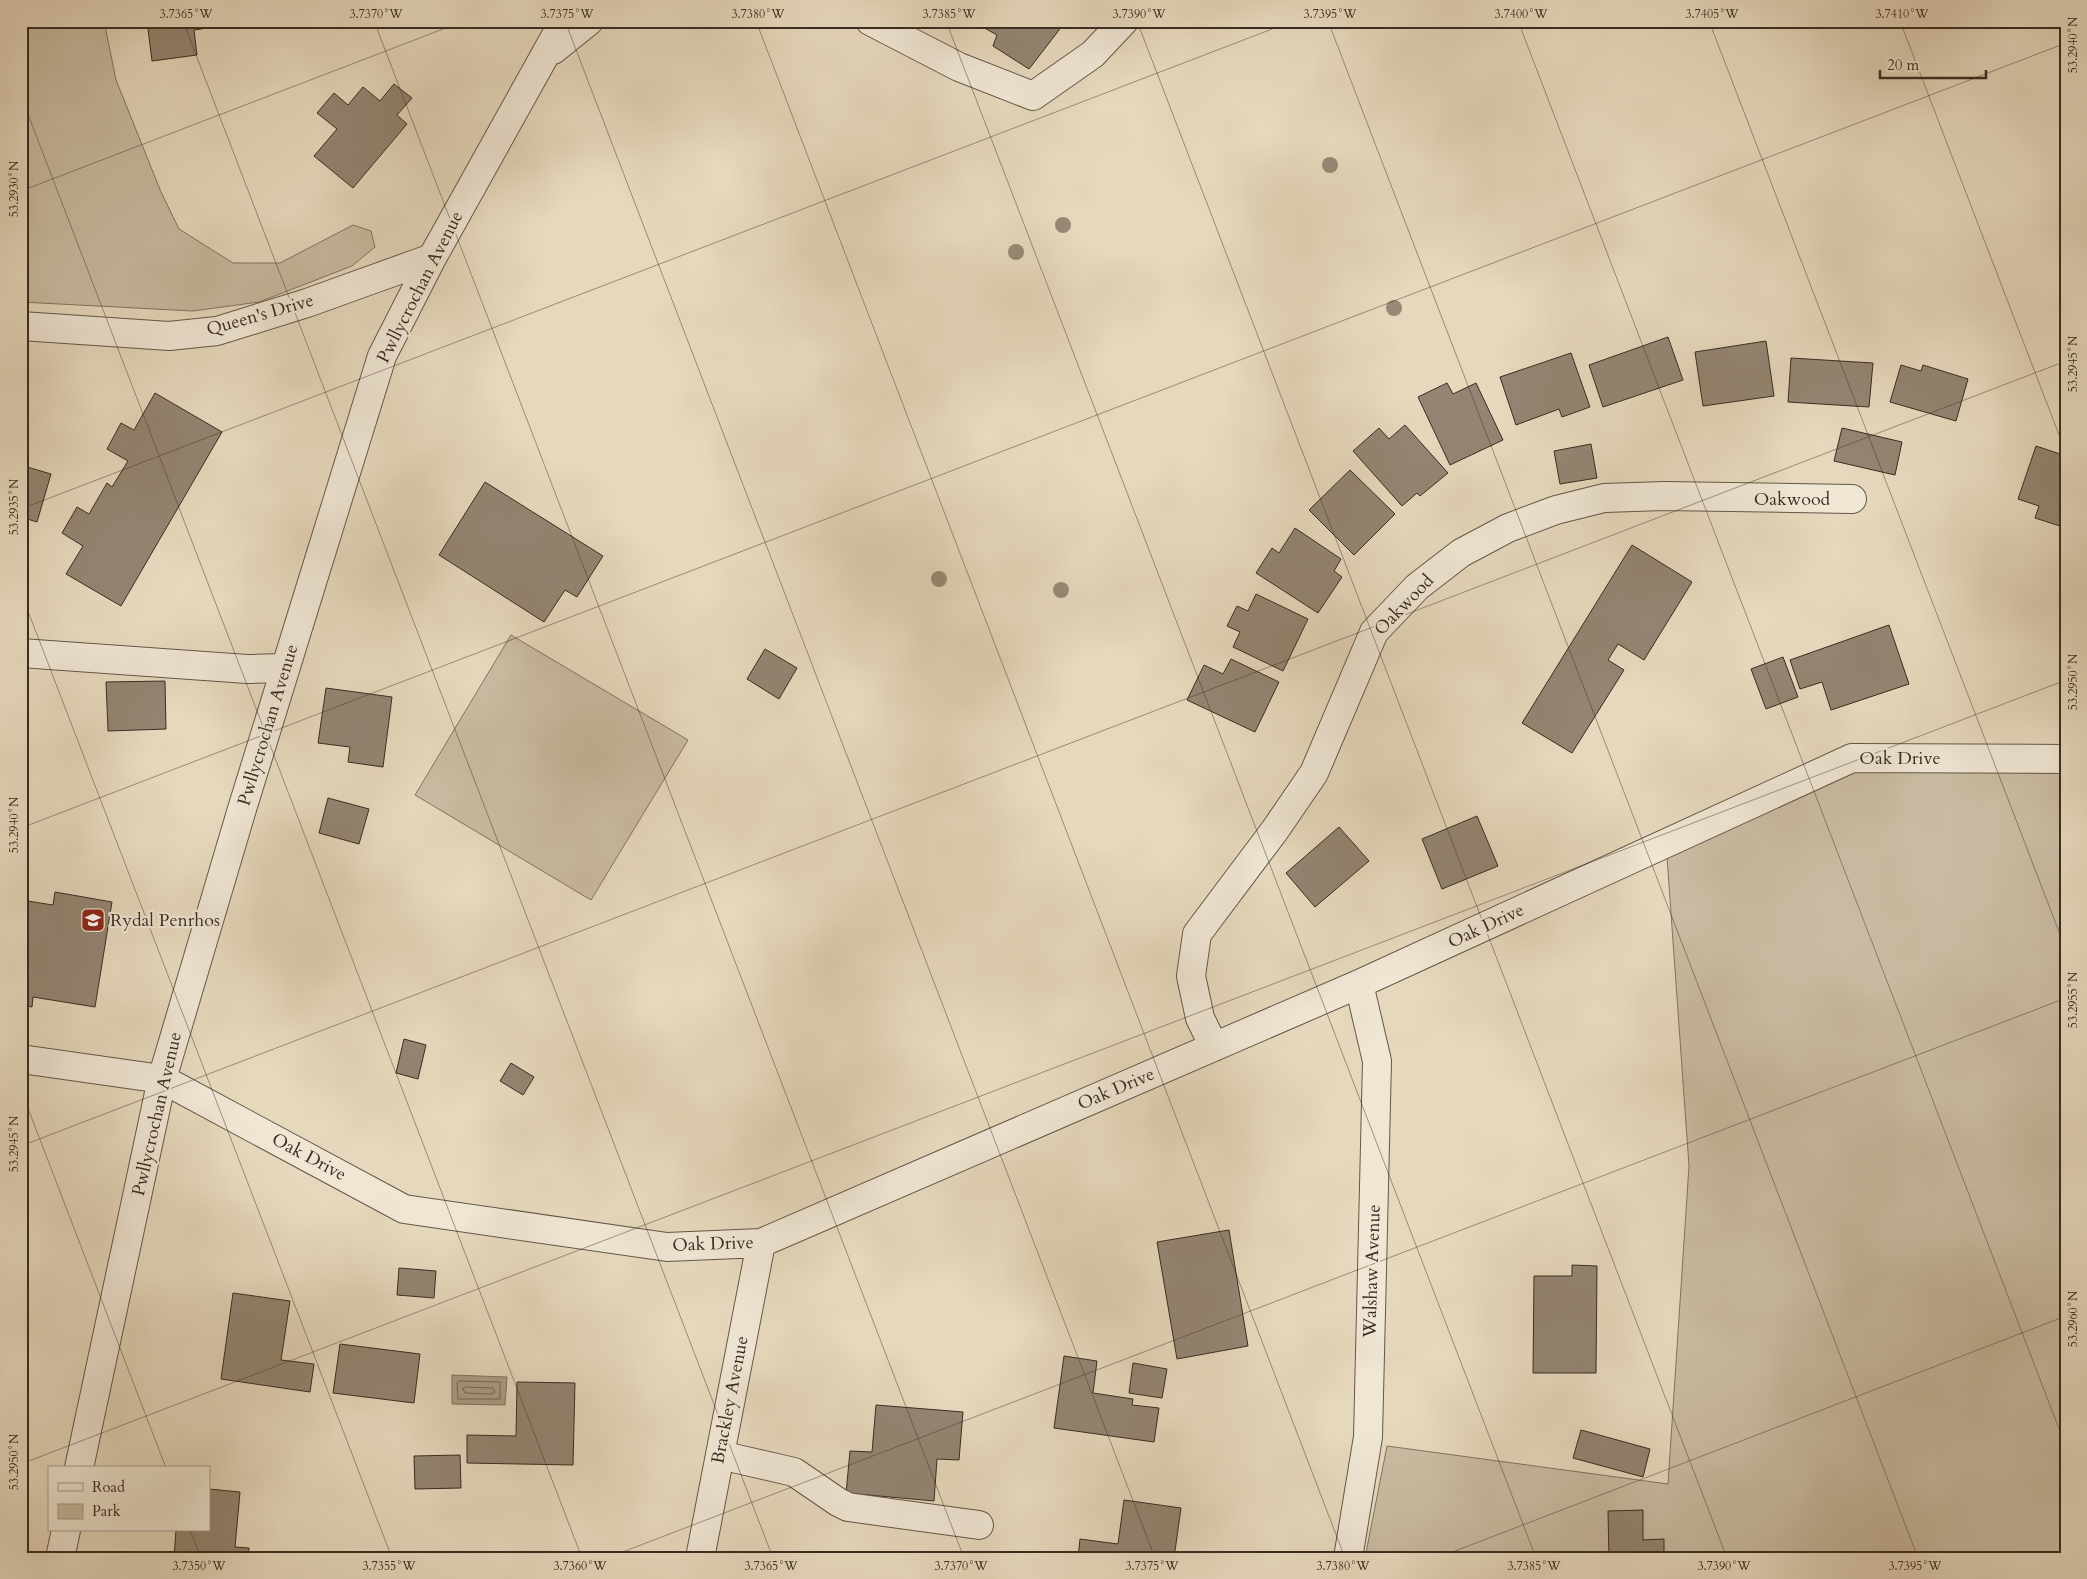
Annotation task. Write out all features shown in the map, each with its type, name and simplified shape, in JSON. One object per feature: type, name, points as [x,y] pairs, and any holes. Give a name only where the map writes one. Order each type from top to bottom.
[{"type":"street","name":"Pwllycrochan Avenue","points":[[79,1466],[162,1079],[285,668],[382,356],[432,258],[564,21]]},
{"type":"street","points":[[544,57],[589,21]]},
{"type":"street","points":[[870,21],[959,67],[1033,96],[1093,54],[1124,21]]},
{"type":"street","name":"Queen's Drive","points":[[21,326],[168,336],[217,331],[307,303],[432,258]]},
{"type":"street","name":"Oakwood","points":[[1214,1047],[1200,1018],[1191,976],[1197,934],[1276,830],[1314,773],[1374,632],[1417,588],[1462,552],[1508,528],[1556,510],[1604,498],[1664,496],[1852,499]]},
{"type":"street","points":[[21,653],[247,669],[285,668]]},
{"type":"street","name":"Oak Drive","points":[[162,1079],[404,1209],[667,1247],[761,1243],[1359,984],[1852,758],[2066,759]]},
{"type":"street","name":"Walshaw Avenue","points":[[1348,1558],[1368,1437],[1377,1071],[1377,1061],[1359,984]]},
{"type":"street","points":[[21,1059],[162,1079]]},
{"type":"street","name":"Brackley Avenue","points":[[700,1558],[761,1243]]},
{"type":"street","points":[[720,1455],[794,1472],[848,1507],[979,1525]]},
{"type":"street","points":[[60,1558],[66,1532]]},
{"type":"green space","points":[[21,21],[104,21],[116,80],[161,192],[179,229],[233,263],[280,263],[353,225],[371,231],[375,247],[352,266],[259,302],[193,311],[21,302]]},
{"type":"green space","points":[[511,635],[688,740],[591,900],[415,795]]},
{"type":"green space","points":[[1852,758],[2066,759],[2066,1558],[1365,1558],[1387,1446],[1668,1484],[1689,1166],[1666,843]]},
{"type":"water","points":[[452,1375],[507,1377],[505,1405],[452,1404]]},
{"type":"building","points":[[147,21],[256,21],[194,30],[197,55],[152,61]]},
{"type":"building","points":[[972,21],[1066,21],[1029,69],[993,46],[997,35]]},
{"type":"building","points":[[394,84],[412,98],[397,115],[407,124],[353,188],[314,156],[337,129],[317,113],[334,93],[348,105],[363,87],[380,101]]},
{"type":"building","points":[[1668,337],[1683,380],[1603,407],[1589,365]]},
{"type":"building","points":[[1766,341],[1774,396],[1703,406],[1695,352]]},
{"type":"building","points":[[1571,353],[1590,407],[1562,417],[1559,409],[1516,425],[1500,377]]},
{"type":"building","points":[[1791,358],[1873,363],[1869,407],[1788,402]]},
{"type":"building","points":[[1901,365],[1921,371],[1923,365],[1968,379],[1956,421],[1890,402]]},
{"type":"building","points":[[1447,383],[1453,394],[1476,383],[1503,440],[1450,465],[1418,397]]},
{"type":"building","points":[[155,393],[222,432],[121,606],[66,574],[83,546],[62,533],[77,507],[89,514],[107,483],[112,487],[128,461],[107,449],[121,423],[134,430]]},
{"type":"building","points":[[1405,425],[1448,473],[1420,496],[1417,493],[1402,506],[1353,451],[1379,428],[1389,439]]},
{"type":"building","points":[[1842,428],[1902,442],[1895,475],[1834,461]]},
{"type":"building","points":[[1591,444],[1597,478],[1560,484],[1554,451]]},
{"type":"building","points":[[2036,446],[2066,456],[2066,528],[2035,518],[2039,506],[2018,499]]},
{"type":"building","points":[[27,467],[51,474],[37,522],[21,517],[21,486]]},
{"type":"building","points":[[1350,470],[1395,514],[1354,555],[1309,510]]},
{"type":"building","points":[[485,482],[603,556],[577,597],[565,590],[544,622],[439,555]]},
{"type":"building","points":[[1295,528],[1341,559],[1334,571],[1342,577],[1318,613],[1256,573],[1272,548],[1279,553]]},
{"type":"building","points":[[1632,545],[1692,582],[1644,660],[1618,644],[1608,660],[1624,670],[1572,753],[1522,723]]},
{"type":"building","points":[[1256,594],[1308,619],[1283,671],[1233,647],[1240,632],[1227,626],[1237,606],[1248,611]]},
{"type":"building","points":[[1889,625],[1909,684],[1831,710],[1822,682],[1800,689],[1790,660]]},
{"type":"building","points":[[765,649],[797,668],[779,699],[747,679]]},
{"type":"building","points":[[1783,657],[1798,697],[1766,709],[1751,669]]},
{"type":"building","points":[[1231,659],[1279,682],[1255,732],[1187,700],[1204,665],[1223,674]]},
{"type":"building","points":[[165,681],[166,729],[108,731],[106,682]]},
{"type":"building","points":[[326,688],[392,697],[383,767],[348,762],[350,747],[318,743]]},
{"type":"building","points":[[328,798],[369,809],[359,844],[319,833]]},
{"type":"building","points":[[1477,816],[1498,866],[1442,889],[1422,839]]},
{"type":"building","points":[[1339,827],[1369,861],[1315,907],[1286,873]]},
{"type":"building","points":[[55,892],[112,902],[95,1007],[33,997],[32,1007],[21,1005],[21,900],[53,905]]},
{"type":"building","points":[[404,1039],[426,1045],[418,1079],[396,1073]]},
{"type":"building","points":[[511,1063],[534,1077],[523,1095],[500,1081]]},
{"type":"building","points":[[1229,1230],[1248,1346],[1177,1359],[1157,1242]]},
{"type":"building","points":[[1572,1265],[1597,1266],[1596,1373],[1533,1373],[1534,1276],[1572,1276]]},
{"type":"building","points":[[399,1268],[436,1271],[434,1298],[397,1295]]},
{"type":"building","points":[[233,1293],[290,1301],[281,1360],[314,1364],[310,1392],[221,1379]]},
{"type":"building","points":[[340,1344],[420,1354],[414,1403],[333,1393]]},
{"type":"building","points":[[1064,1356],[1097,1361],[1093,1393],[1133,1399],[1132,1405],[1159,1408],[1154,1442],[1054,1428]]},
{"type":"building","points":[[1133,1363],[1167,1369],[1162,1398],[1129,1393]]},
{"type":"building","points":[[517,1382],[575,1383],[573,1465],[467,1463],[467,1435],[516,1436]]},
{"type":"building","points":[[876,1405],[963,1412],[959,1460],[937,1459],[934,1501],[846,1493],[850,1451],[872,1452]]},
{"type":"building","points":[[1581,1430],[1650,1449],[1643,1477],[1573,1458]]},
{"type":"building","points":[[460,1455],[461,1488],[415,1489],[414,1456]]},
{"type":"building","points":[[210,1489],[240,1492],[235,1547],[249,1548],[248,1558],[174,1558],[176,1532],[210,1532]]},
{"type":"building","points":[[1124,1500],[1181,1508],[1174,1558],[1078,1558],[1080,1539],[1118,1544]]},
{"type":"building","points":[[1643,1510],[1643,1540],[1664,1539],[1664,1558],[1609,1558],[1608,1511]]},
{"type":"place","name":"Rydal Penrhos","points":[[93,920]]}]
